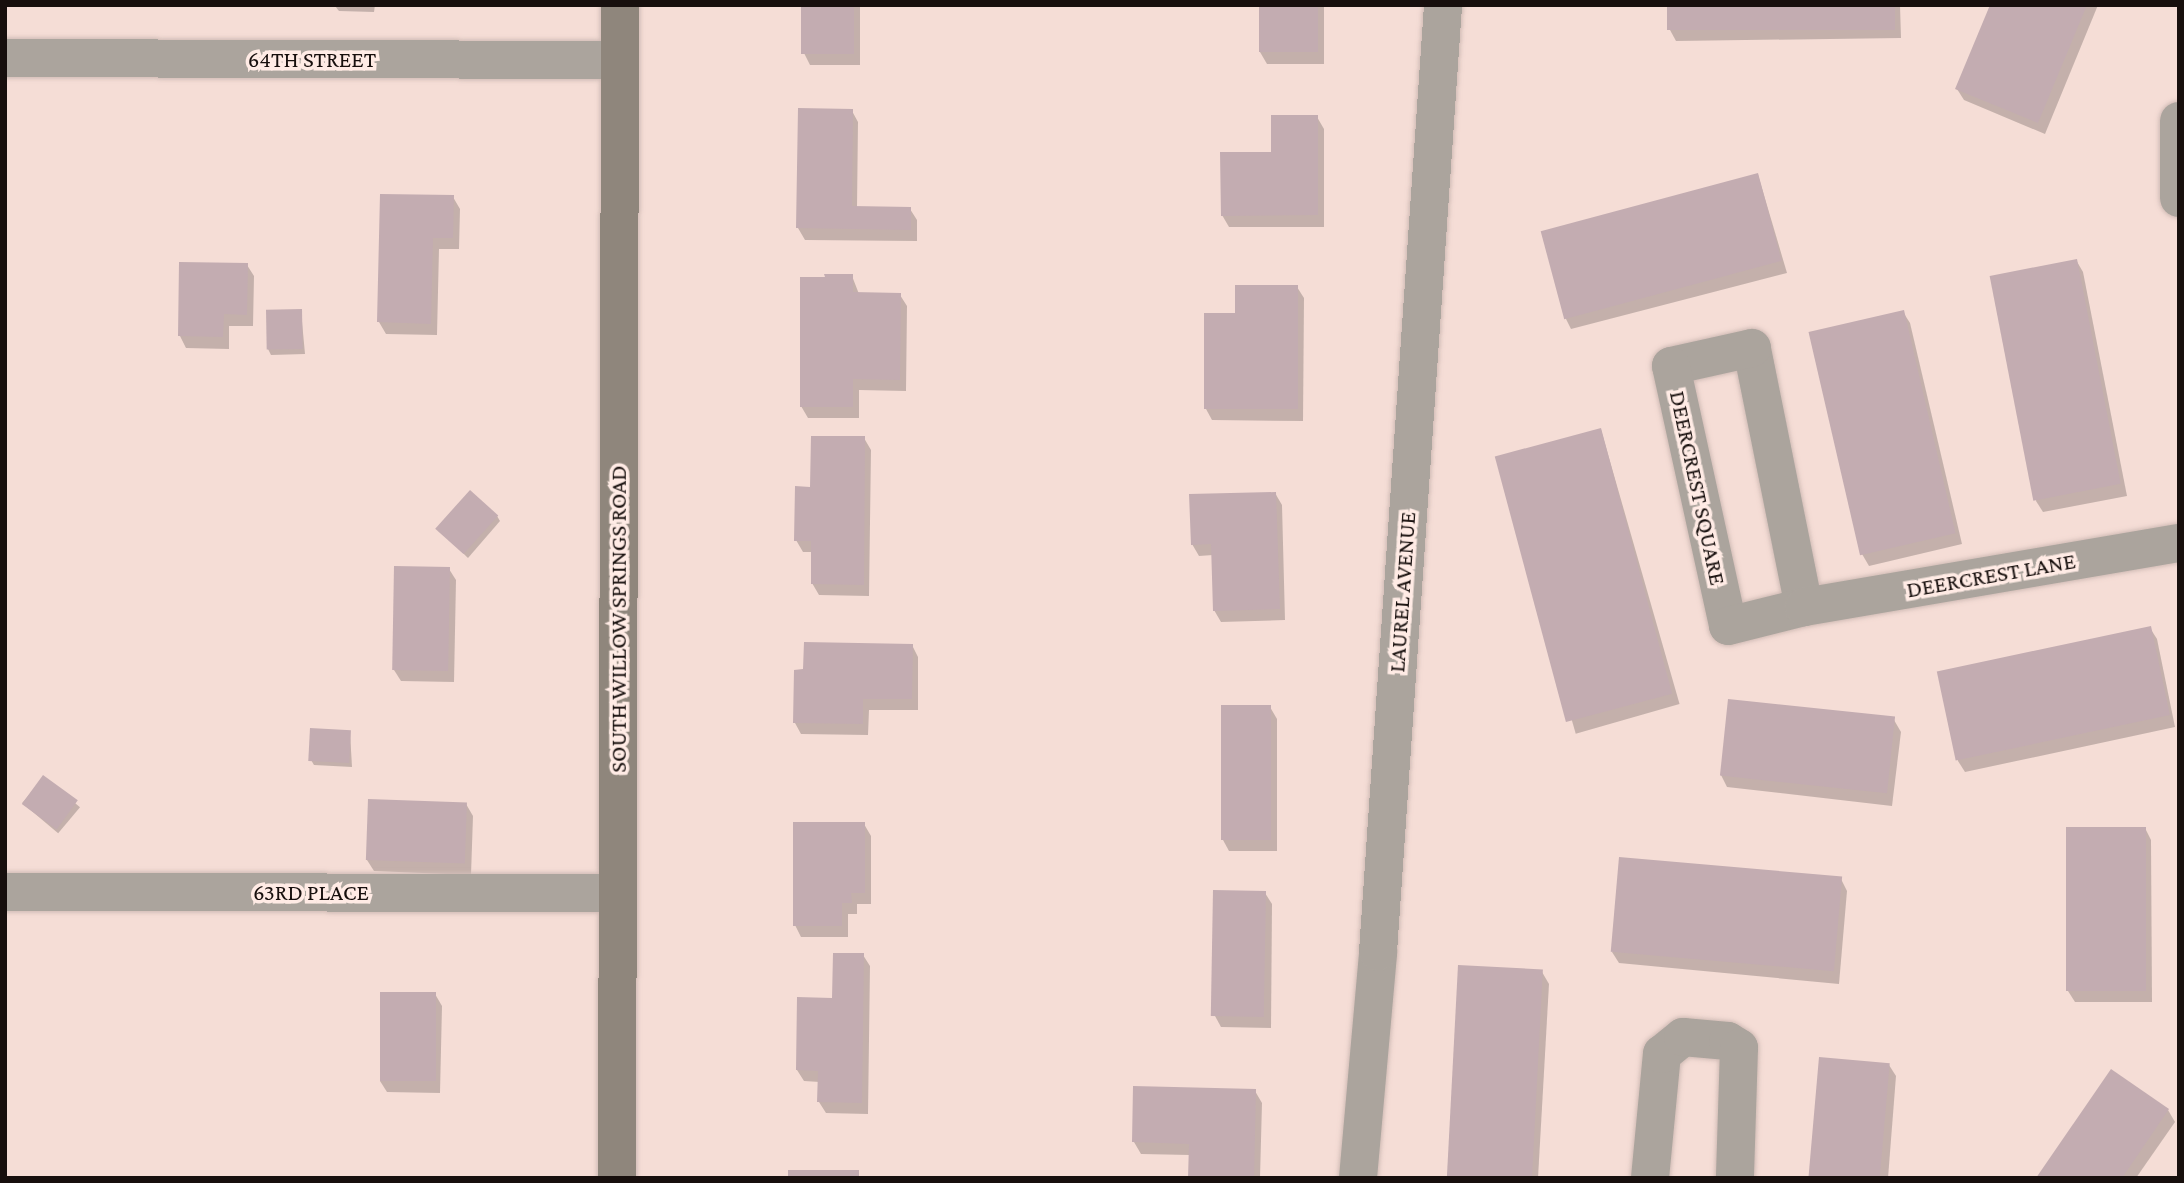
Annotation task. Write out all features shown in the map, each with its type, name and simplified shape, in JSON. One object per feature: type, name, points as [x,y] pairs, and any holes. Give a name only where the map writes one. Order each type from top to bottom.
[{"type":"street","name":"SOUTH WILLOW SPRINGS ROAD","points":[[617,1178],[620,5]]},
{"type":"street","name":"LAUREL AVENUE","points":[[1358,1178],[1379,939],[1443,5]]},
{"type":"street","name":"64TH STREET","points":[[5,58],[620,60]]},
{"type":"street","points":[[2179,121],[2179,198]]},
{"type":"street","name":"DEERCREST SQUARE","points":[[1752,348],[1804,607],[1728,626],[1671,366],[1752,348]]},
{"type":"street","name":"DEERCREST LANE","points":[[1804,607],[2179,543]]},
{"type":"street","name":"63RD PLACE","points":[[5,892],[617,893]]},
{"type":"street","points":[[1650,1178],[1662,1054],[1683,1037],[1728,1041],[1739,1048],[1735,1178]]},
{"type":"building","points":[[801,5],[854,5],[854,54],[801,54]]},
{"type":"building","points":[[1259,5],[1318,5],[1318,52],[1259,52]]},
{"type":"building","points":[[1667,5],[1895,5],[1895,30],[1667,30]]},
{"type":"building","points":[[1990,5],[2087,5],[2038,123],[1955,89]]},
{"type":"building","points":[[798,108],[853,109],[852,206],[911,207],[911,230],[796,228]]},
{"type":"building","points":[[1271,115],[1318,115],[1318,215],[1221,216],[1220,152],[1271,152]]},
{"type":"building","points":[[1758,173],[1782,261],[1564,319],[1541,231]]},
{"type":"building","points":[[380,194],[454,195],[453,238],[433,238],[431,324],[377,322]]},
{"type":"building","points":[[2077,259],[2121,484],[2033,501],[1990,276]]},
{"type":"building","points":[[179,262],[248,263],[247,315],[224,314],[223,337],[178,336]]},
{"type":"building","points":[[824,274],[853,274],[853,292],[901,293],[900,380],[853,379],[853,407],[800,407],[800,277],[825,277]]},
{"type":"building","points":[[1235,285],[1298,285],[1298,409],[1204,409],[1204,313],[1235,313]]},
{"type":"building","points":[[302,309],[303,349],[267,350],[266,310]]},
{"type":"building","points":[[1904,310],[1956,533],[1860,555],[1809,332]]},
{"type":"building","points":[[1601,428],[1672,694],[1566,722],[1495,456]]},
{"type":"building","points":[[811,436],[865,436],[864,585],[811,584],[811,541],[794,541],[795,486],[810,487]]},
{"type":"building","points":[[470,490],[498,515],[463,554],[435,529]]},
{"type":"building","points":[[1276,492],[1280,609],[1213,611],[1211,544],[1191,545],[1189,494]]},
{"type":"building","points":[[394,566],[450,567],[448,671],[392,670]]},
{"type":"building","points":[[2151,626],[2170,715],[1956,761],[1937,672]]},
{"type":"building","points":[[804,642],[913,644],[912,699],[863,699],[863,724],[793,723],[794,670],[803,669]]},
{"type":"building","points":[[1728,699],[1895,717],[1887,793],[1720,776]]},
{"type":"building","points":[[1221,705],[1271,705],[1271,840],[1221,840]]},
{"type":"building","points":[[310,728],[351,730],[349,763],[308,761]]},
{"type":"building","points":[[43,775],[78,800],[57,829],[22,804]]},
{"type":"building","points":[[368,799],[467,802],[465,863],[366,860]]},
{"type":"building","points":[[793,822],[865,822],[865,893],[851,893],[852,903],[842,903],[842,926],[793,926]]},
{"type":"building","points":[[2066,827],[2146,827],[2146,991],[2066,991]]},
{"type":"building","points":[[1619,857],[1842,877],[1834,971],[1611,952]]},
{"type":"building","points":[[1213,890],[1266,891],[1264,1017],[1211,1016]]},
{"type":"building","points":[[833,953],[864,953],[862,1103],[817,1102],[818,1071],[796,1070],[797,997],[832,998]]},
{"type":"building","points":[[1458,965],[1543,969],[1532,1178],[1447,1178]]},
{"type":"building","points":[[380,992],[436,992],[436,1081],[380,1081]]},
{"type":"building","points":[[1819,1057],[1890,1063],[1880,1178],[1808,1178]]},
{"type":"building","points":[[2111,1069],[2169,1109],[2122,1178],[2036,1178]]},
{"type":"building","points":[[1133,1086],[1256,1089],[1254,1178],[1188,1178],[1189,1144],[1132,1142]]},
{"type":"building","points":[[788,1170],[859,1170],[859,1178],[788,1178]]}]
